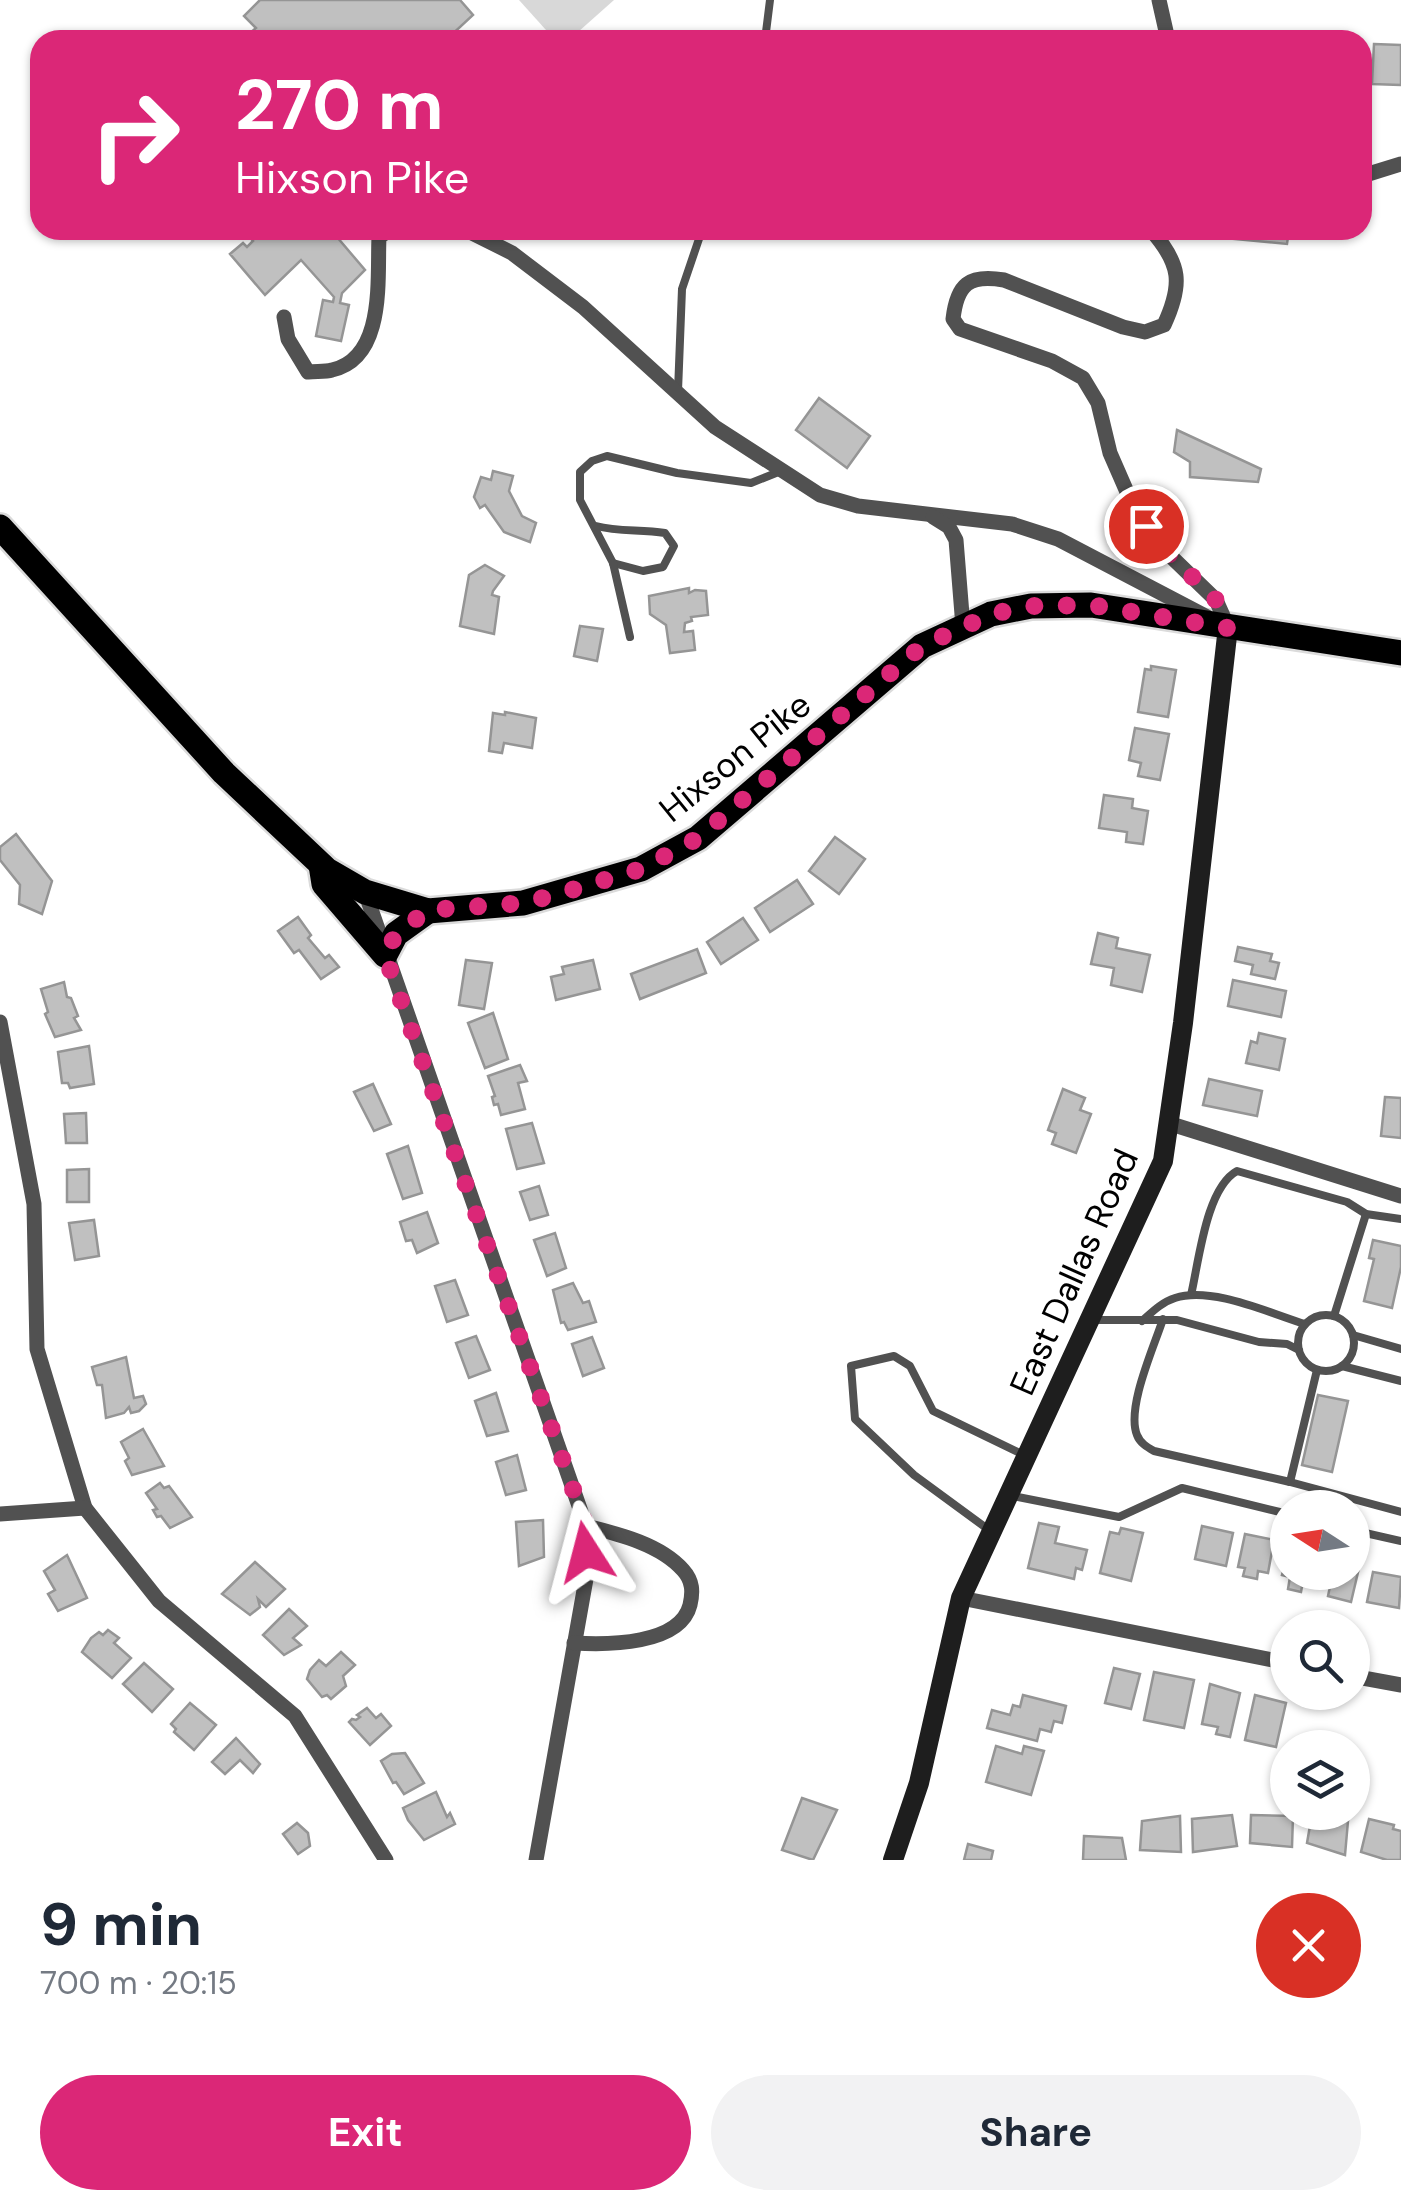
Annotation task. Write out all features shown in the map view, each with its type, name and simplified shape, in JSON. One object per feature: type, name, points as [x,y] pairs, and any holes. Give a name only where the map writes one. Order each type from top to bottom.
[{"type":"main road","name":"Hixson Pike","points":[[0,527],[224,773],[321,865],[365,892],[428,910],[523,903],[641,869],[698,838],[922,646],[992,614],[1031,606],[1091,605],[1401,653]]},
{"type":"main road","points":[[321,865],[324,884],[385,955],[396,934],[428,910]]},
{"type":"street","points":[[1160,0],[1166,30]]},
{"type":"street","points":[[1372,173],[1401,164]]},
{"type":"street","points":[[284,317],[288,339],[308,372],[335,370],[356,356],[367,342],[374,318],[379,240]]},
{"type":"street","points":[[487,240],[512,252],[583,307],[715,427],[820,495],[858,506],[1012,524],[1058,539],[1228,628]]},
{"type":"street","points":[[1160,240],[1170,251],[1178,280],[1174,304],[1164,325],[1144,332],[1123,327],[1004,280],[983,276],[966,282],[957,294],[952,319],[960,329],[1052,361],[1083,378],[1098,403],[1110,453],[1134,508],[1158,543],[1216,600],[1228,628]]},
{"type":"street","points":[[930,516],[949,527],[956,540],[963,627]]},
{"type":"street","name":"East Dallas Road","points":[[893,1860],[919,1783],[961,1598],[1162,1162],[1228,628]]},
{"type":"street","points":[[365,892],[586,1526],[586,1579],[536,1860]]},
{"type":"street","points":[[0,1022],[34,1204],[37,1349],[85,1508],[159,1602],[294,1716],[386,1860]]},
{"type":"street","points":[[1168,1123],[1401,1196]]},
{"type":"street","points":[[0,1514],[85,1508]]},
{"type":"street","points":[[574,1643],[649,1638],[671,1629],[687,1616],[693,1592],[689,1578],[672,1560],[627,1536],[586,1526]]},
{"type":"street","points":[[961,1598],[1270,1659]]},
{"type":"street","points":[[1370,1680],[1401,1686]]},
{"type":"lane","points":[[767,30],[770,0]]},
{"type":"lane","points":[[678,392],[682,289],[699,240]]},
{"type":"lane","points":[[630,636],[613,563],[580,500],[580,472],[592,461],[607,456],[677,474],[752,483],[781,472]]},
{"type":"lane","points":[[596,526],[619,532],[666,533],[674,546],[663,567],[643,571],[613,563]]},
{"type":"lane","points":[[1191,1295],[1214,1200],[1221,1184],[1232,1173],[1252,1172],[1347,1202],[1366,1214],[1401,1219]]},
{"type":"lane","points":[[1334,1316],[1366,1214]]},
{"type":"lane","points":[[1142,1321],[1173,1298],[1191,1295],[1211,1296],[1305,1324]]},
{"type":"lane","points":[[1089,1320],[1177,1320],[1259,1342],[1287,1344],[1317,1370],[1342,1366],[1350,1358],[1353,1335],[1334,1316],[1314,1318],[1300,1332],[1298,1350]]},
{"type":"lane","points":[[1163,1320],[1135,1405],[1134,1424],[1142,1444],[1154,1452],[1401,1512]]},
{"type":"lane","points":[[1353,1335],[1401,1349]]},
{"type":"lane","points":[[992,1532],[914,1475],[855,1419],[851,1366],[894,1356],[910,1366],[933,1411],[1026,1456]]},
{"type":"lane","points":[[1342,1366],[1401,1382]]},
{"type":"lane","points":[[1290,1482],[1317,1370]]},
{"type":"lane","points":[[1008,1496],[1119,1516],[1182,1488],[1270,1510]]},
{"type":"lane","points":[[1370,1534],[1401,1541]]},
{"type":"shaded area","points":[[519,0],[614,0],[580,30],[546,30]]},
{"type":"building","points":[[260,0],[460,0],[473,15],[457,30],[254,30],[256,28],[244,16]]},
{"type":"building","points":[[1374,44],[1401,45],[1401,85],[1372,84]]},
{"type":"building","points":[[340,240],[365,270],[342,293],[340,303],[349,305],[341,341],[316,336],[323,300],[333,302],[334,297],[301,260],[265,295],[230,254],[243,243],[247,247],[253,241]]},
{"type":"building","points":[[1246,240],[1288,240],[1287,244]]},
{"type":"building","points":[[819,398],[870,436],[847,468],[796,430]]},
{"type":"building","points":[[1177,430],[1261,469],[1258,482],[1190,477],[1190,462],[1174,452]]},
{"type":"building","points":[[493,471],[513,476],[509,491],[522,516],[536,523],[530,542],[504,532],[485,505],[480,508],[474,497],[481,477],[491,480]]},
{"type":"building","points":[[485,565],[504,576],[492,595],[499,597],[494,634],[460,626],[469,575]]},
{"type":"building","points":[[689,588],[689,593],[706,591],[708,615],[691,617],[692,621],[685,623],[684,632],[693,631],[695,650],[670,653],[666,625],[650,614],[649,596]]},
{"type":"building","points":[[580,626],[603,629],[597,661],[574,656]]},
{"type":"building","points":[[1151,666],[1176,670],[1168,717],[1138,712],[1145,669],[1151,670]]},
{"type":"building","points":[[493,713],[536,718],[532,748],[504,743],[502,753],[489,751]]},
{"type":"building","points":[[1135,728],[1169,734],[1160,780],[1138,776],[1141,763],[1129,760]]},
{"type":"building","points":[[1104,795],[1133,799],[1132,808],[1148,811],[1143,844],[1126,842],[1127,832],[1099,828]]},
{"type":"building","points":[[16,834],[52,881],[42,914],[19,904],[20,885],[0,860],[0,847]]},
{"type":"building","points":[[835,837],[865,859],[839,894],[809,871]]},
{"type":"building","points":[[797,880],[813,904],[770,932],[755,908]]},
{"type":"building","points":[[298,917],[311,935],[308,938],[339,967],[321,979],[278,931]]},
{"type":"building","points":[[743,918],[758,940],[721,964],[707,942]]},
{"type":"building","points":[[1098,933],[1118,938],[1116,948],[1150,955],[1142,992],[1111,985],[1114,968],[1091,964]]},
{"type":"building","points":[[1238,947],[1272,954],[1270,961],[1279,963],[1275,979],[1251,974],[1253,965],[1235,961]]},
{"type":"building","points":[[697,949],[706,973],[640,999],[631,974]]},
{"type":"building","points":[[466,960],[492,963],[484,1009],[459,1005]]},
{"type":"building","points":[[593,960],[600,989],[556,1000],[551,977],[564,974],[562,967]]},
{"type":"building","points":[[1233,980],[1286,991],[1281,1017],[1228,1006]]},
{"type":"building","points":[[64,982],[81,1030],[55,1037],[45,1014],[48,1012],[41,989]]},
{"type":"building","points":[[493,1013],[508,1059],[485,1068],[468,1023]]},
{"type":"building","points":[[1259,1033],[1285,1039],[1279,1070],[1246,1063],[1251,1041],[1257,1043]]},
{"type":"building","points":[[89,1046],[94,1084],[70,1088],[68,1083],[62,1083],[58,1052]]},
{"type":"building","points":[[520,1065],[527,1081],[518,1083],[525,1109],[501,1115],[498,1104],[494,1105],[488,1076]]},
{"type":"building","points":[[1209,1079],[1262,1091],[1257,1116],[1203,1105]]},
{"type":"building","points":[[373,1084],[391,1124],[374,1131],[354,1092]]},
{"type":"building","points":[[1063,1089],[1085,1098],[1080,1110],[1091,1114],[1076,1153],[1052,1144],[1056,1133],[1048,1130]]},
{"type":"building","points":[[1385,1097],[1401,1098],[1401,1138],[1381,1136]]},
{"type":"building","points":[[86,1113],[87,1143],[66,1143],[64,1114]]},
{"type":"building","points":[[532,1123],[544,1163],[517,1169],[506,1129]]},
{"type":"building","points":[[408,1146],[422,1193],[403,1199],[387,1154]]},
{"type":"building","points":[[89,1169],[89,1202],[67,1202],[67,1170]]},
{"type":"building","points":[[539,1186],[548,1215],[530,1220],[520,1192]]},
{"type":"building","points":[[427,1212],[438,1243],[417,1253],[412,1240],[406,1241],[400,1222]]},
{"type":"building","points":[[94,1220],[99,1256],[75,1260],[69,1223]]},
{"type":"building","points":[[555,1233],[566,1268],[547,1276],[534,1240]]},
{"type":"building","points":[[1373,1240],[1401,1246],[1401,1267],[1392,1308],[1364,1301],[1374,1259],[1369,1258]]},
{"type":"building","points":[[455,1280],[468,1315],[447,1322],[435,1286]]},
{"type":"building","points":[[573,1283],[583,1303],[589,1301],[596,1322],[568,1330],[561,1323],[553,1290]]},
{"type":"building","points":[[476,1336],[490,1370],[469,1378],[456,1343]]},
{"type":"building","points":[[592,1337],[604,1368],[583,1376],[572,1344]]},
{"type":"building","points":[[126,1357],[134,1398],[143,1396],[146,1404],[139,1411],[131,1413],[129,1407],[124,1413],[106,1418],[102,1385],[97,1385],[92,1367]]},
{"type":"building","points":[[496,1393],[508,1431],[487,1436],[475,1401]]},
{"type":"building","points":[[1318,1395],[1348,1401],[1332,1472],[1302,1465]]},
{"type":"building","points":[[143,1429],[164,1466],[132,1475],[121,1442]]},
{"type":"building","points":[[517,1455],[526,1490],[506,1495],[496,1462]]},
{"type":"building","points":[[160,1483],[164,1488],[169,1486],[192,1517],[170,1528],[161,1516],[157,1517],[153,1510],[157,1509],[146,1493]]},
{"type":"building","points":[[543,1520],[544,1557],[519,1566],[516,1522]]},
{"type":"building","points":[[1039,1523],[1059,1527],[1055,1543],[1087,1550],[1082,1570],[1076,1568],[1074,1579],[1028,1568]]},
{"type":"building","points":[[1202,1526],[1233,1533],[1226,1566],[1195,1559]]},
{"type":"building","points":[[1121,1528],[1143,1533],[1131,1581],[1100,1573],[1110,1532],[1119,1534]]},
{"type":"building","points":[[1245,1534],[1270,1539],[1268,1573],[1258,1571],[1257,1579],[1243,1576],[1245,1568],[1238,1567]]},
{"type":"building","points":[[67,1555],[87,1598],[58,1611],[48,1594],[55,1590],[44,1571]]},
{"type":"building","points":[[255,1562],[285,1589],[266,1607],[258,1599],[260,1607],[250,1615],[222,1594]]},
{"type":"building","points":[[1373,1572],[1401,1577],[1399,1608],[1367,1602]]},
{"type":"building","points":[[1329,1590],[1354,1590],[1351,1602],[1328,1596]]},
{"type":"building","points":[[289,1609],[307,1626],[293,1638],[301,1645],[284,1655],[263,1635]]},
{"type":"building","points":[[108,1630],[119,1638],[114,1643],[131,1658],[112,1678],[82,1652],[91,1638]]},
{"type":"building","points":[[341,1652],[355,1665],[343,1676],[346,1686],[331,1699],[327,1695],[322,1697],[307,1679],[310,1670],[319,1660],[326,1666]]},
{"type":"building","points":[[144,1663],[173,1689],[152,1712],[123,1684]]},
{"type":"building","points":[[1114,1668],[1140,1674],[1131,1709],[1105,1703]]},
{"type":"building","points":[[1154,1672],[1194,1680],[1184,1728],[1144,1720]]},
{"type":"building","points":[[1210,1684],[1240,1693],[1230,1737],[1216,1734],[1218,1727],[1202,1724]]},
{"type":"building","points":[[1023,1695],[1066,1706],[1062,1723],[1054,1721],[1051,1732],[1040,1729],[1037,1741],[987,1728],[992,1710],[1010,1715],[1013,1705],[1020,1707]]},
{"type":"building","points":[[1255,1695],[1270,1699],[1270,1710],[1284,1710],[1280,1730],[1270,1730],[1270,1746],[1245,1740]]},
{"type":"building","points":[[190,1703],[216,1725],[194,1750],[174,1732],[171,1724]]},
{"type":"building","points":[[367,1708],[376,1718],[381,1714],[391,1726],[370,1745],[349,1722]]},
{"type":"building","points":[[236,1738],[260,1764],[253,1773],[240,1760],[225,1774],[212,1762]]},
{"type":"building","points":[[996,1746],[1022,1754],[1024,1746],[1044,1751],[1031,1795],[986,1782]]},
{"type":"building","points":[[405,1753],[424,1783],[404,1794],[381,1761],[392,1754]]},
{"type":"building","points":[[436,1792],[447,1817],[450,1813],[455,1824],[424,1840],[403,1808]]},
{"type":"building","points":[[802,1798],[837,1810],[813,1860],[782,1850]]},
{"type":"building","points":[[1232,1815],[1237,1846],[1193,1852],[1192,1819]]},
{"type":"building","points":[[1251,1815],[1270,1815],[1270,1830],[1293,1830],[1292,1847],[1250,1843]]},
{"type":"building","points":[[1180,1816],[1181,1852],[1140,1850],[1142,1821]]},
{"type":"building","points":[[1370,1819],[1394,1825],[1393,1829],[1401,1831],[1401,1860],[1361,1852]]},
{"type":"building","points":[[297,1823],[308,1833],[310,1846],[298,1854],[283,1834]]},
{"type":"building","points":[[1309,1830],[1347,1830],[1345,1855],[1307,1843]]},
{"type":"building","points":[[1084,1836],[1122,1838],[1126,1860],[1083,1860]]},
{"type":"building","points":[[968,1844],[993,1851],[991,1860],[964,1860]]},
{"type":"route","points":[[586,1552],[586,1526],[385,955],[396,934],[428,910],[523,903],[641,869],[698,838],[922,646],[992,614],[1031,606],[1091,605],[1228,628],[1216,600],[1146,526]]}]
